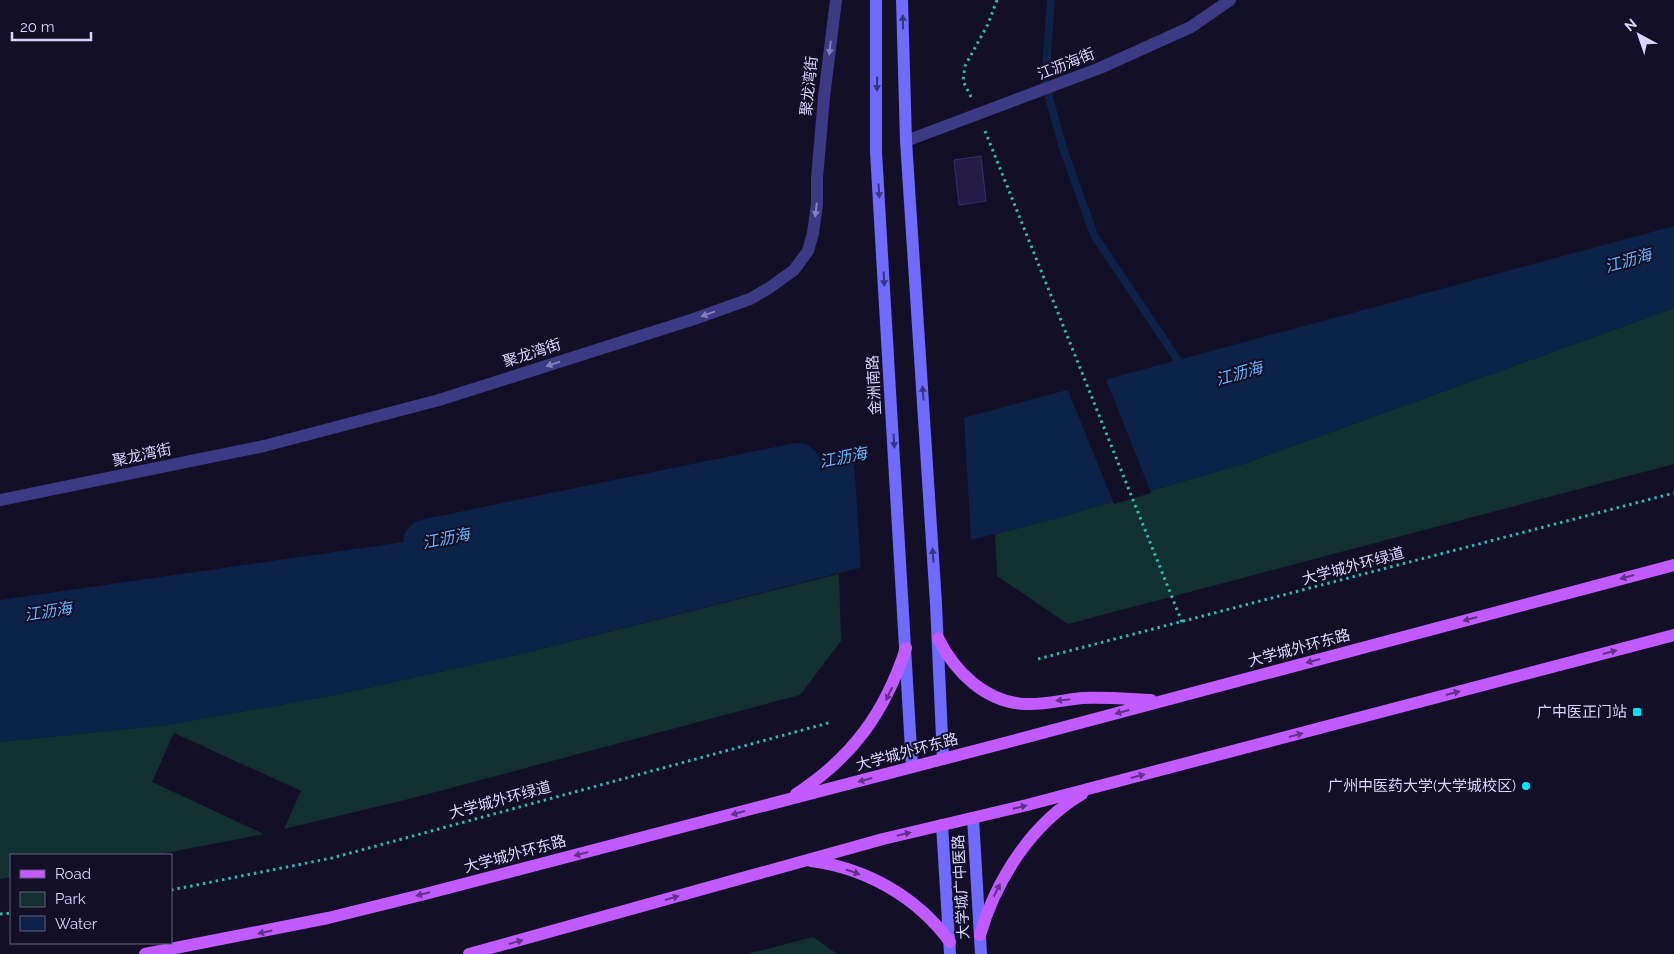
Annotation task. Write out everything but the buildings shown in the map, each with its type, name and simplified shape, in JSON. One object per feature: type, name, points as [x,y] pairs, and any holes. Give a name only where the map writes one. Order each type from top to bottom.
[{"type":"main road","name":"金洲南路","points":[[876,0],[876,152],[912,767]]},
{"type":"main road","points":[[902,0],[906,141],[936,604],[944,759]]},
{"type":"main road","name":"大学城外环东路","points":[[145,954],[328,918],[944,759],[1674,565]]},
{"type":"main road","points":[[468,954],[942,825],[1091,788],[1674,635]]},
{"type":"main road","points":[[938,638],[949,659],[968,679],[992,695],[1004,700],[1024,704],[1102,698],[1164,701]]},
{"type":"main road","points":[[785,800],[828,770],[863,734],[887,698],[906,648]]},
{"type":"main road","points":[[980,935],[995,894],[1014,862],[1051,818],[1091,788]]},
{"type":"main road","name":"大学城广中医路","points":[[973,818],[981,954]]},
{"type":"main road","name":"大学城广中医路","points":[[942,825],[950,948]]},
{"type":"main road","points":[[806,861],[855,872],[896,891],[933,920],[950,948]]},
{"type":"street","name":"聚龙湾街","points":[[0,500],[264,446],[440,400],[694,319],[750,299],[794,270],[808,251],[813,233],[817,204],[816,178],[836,0]]},
{"type":"street","name":"江沥海街","points":[[906,141],[1100,68],[1191,27],[1230,0]]},
{"type":"path","points":[[997,0],[988,24],[965,66],[963,81],[1006,182],[1182,622]]},
{"type":"path","name":"大学城外环绿道","points":[[1038,660],[1674,494]]},
{"type":"path","name":"大学城外环绿道","points":[[172,890],[332,858],[832,722]]},
{"type":"green space","points":[[1674,308],[1674,464],[1068,624],[997,576],[995,534],[1243,464]]},
{"type":"green space","points":[[839,574],[841,641],[800,695],[413,798],[284,829],[301,791],[174,733],[152,782],[264,834],[161,854],[10,854],[10,877],[0,879],[0,742],[167,725],[335,695],[516,655]]},
{"type":"green space","points":[[813,937],[837,954],[747,954]]},
{"type":"water","points":[[1674,226],[1674,308],[1243,464],[1050,520],[516,655],[335,695],[167,725],[0,742],[0,600],[619,511]]},
{"type":"pier","points":[[1105,377],[1151,493],[1114,504],[1067,388]]},
{"type":"pier","points":[[964,416],[971,543],[861,571],[853,445]]},
{"type":"waterway","points":[[1051,0],[1045,83],[1063,148],[1094,235],[1183,368]]},
{"type":"waterway","name":"江沥海","points":[[427,543],[797,467]]},
{"type":"place","name":"广中医正门站","points":[[1637,712]]},
{"type":"place","name":"广州中医药大学(大学城校区)","points":[[1526,786]]}]
